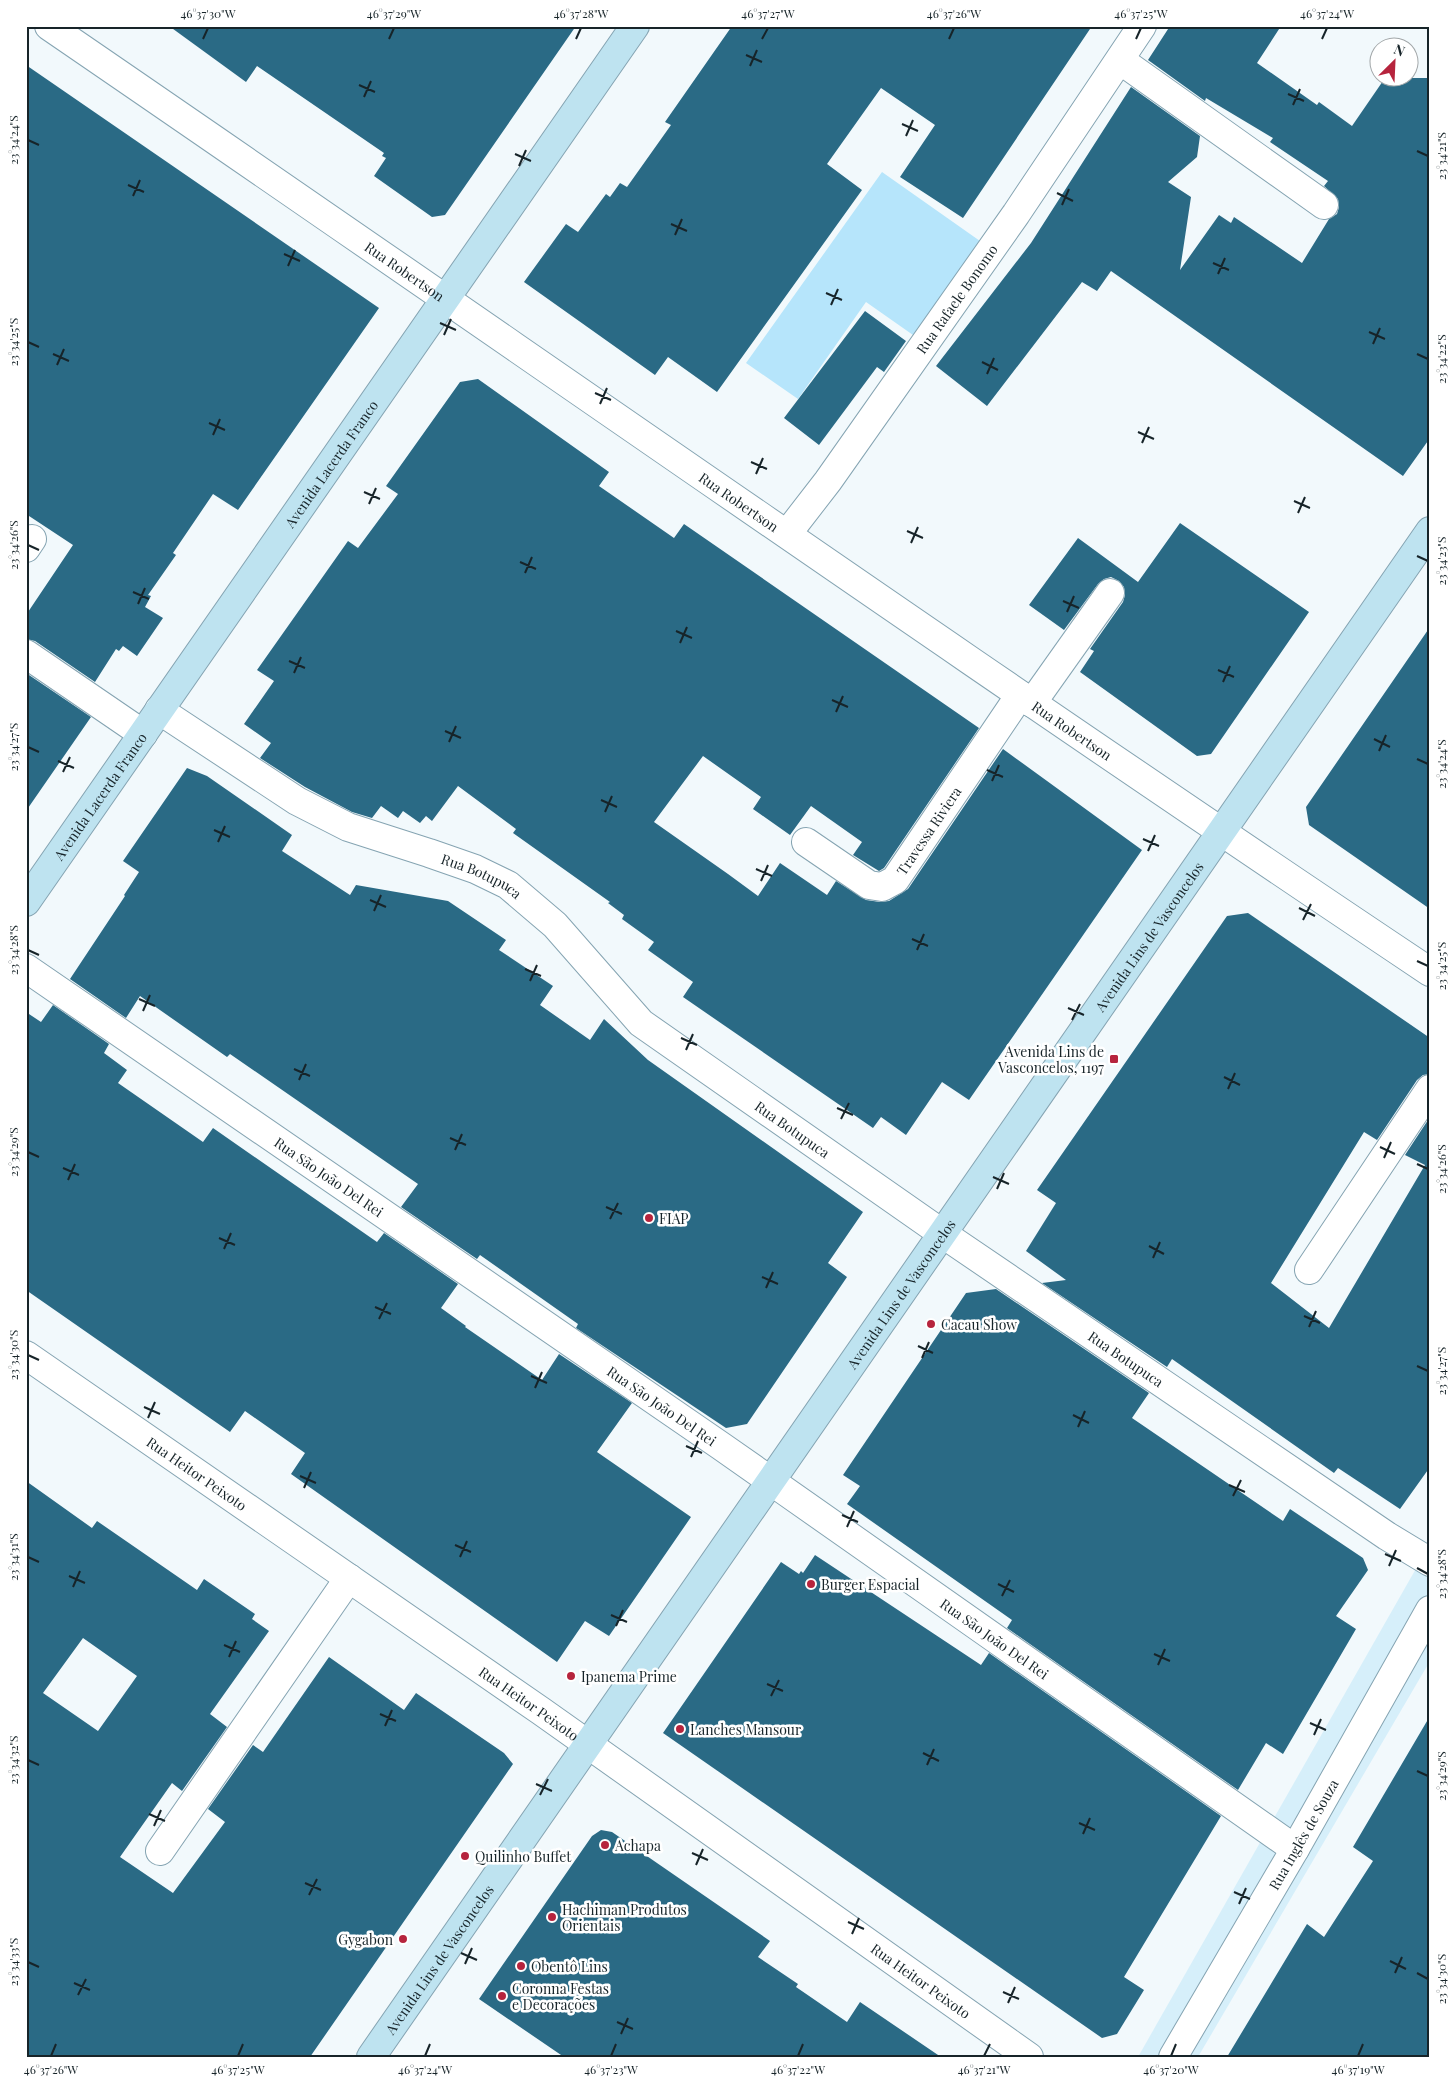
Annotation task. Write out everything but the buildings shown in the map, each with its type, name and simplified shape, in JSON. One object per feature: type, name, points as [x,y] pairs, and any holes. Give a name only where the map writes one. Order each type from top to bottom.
[{"type":"street","name":"Rua Robertson","points":[[49,26],[1026,699],[1430,972]]},
{"type":"street","name":"Avenida Lacerda Franco","points":[[26,902],[635,26]]},
{"type":"street","name":"Rua Rafaele Bonomo","points":[[787,534],[828,481],[1016,214],[1142,26]]},
{"type":"street","points":[[1120,60],[1324,205]]},
{"type":"street","name":"Avenida Lins de Vasconcelos","points":[[370,2057],[589,1745],[1430,531]]},
{"type":"street","name":"Travessa Riviera","points":[[806,842],[869,885],[882,887],[895,880],[1026,699],[1110,593]]},
{"type":"street","points":[[26,654],[143,734]]},
{"type":"street","name":"Rua Botupuca","points":[[159,710],[298,801],[348,827],[474,869],[508,885],[555,925],[641,1023],[943,1234],[1387,1536],[1430,1562]]},
{"type":"street","name":"Rua São João Del Rei","points":[[26,968],[771,1482],[1295,1849]]},
{"type":"street","points":[[1309,1270],[1430,1089]]},
{"type":"street","name":"Rua Heitor Peixoto","points":[[26,1355],[589,1745],[1029,2057]]},
{"type":"street","points":[[160,1851],[349,1578]]},
{"type":"street","name":"Rua Inglês de Souza","points":[[1173,2057],[1295,1849],[1430,1610]]},
{"type":"shaded area","points":[[882,172],[980,241],[913,335],[866,302],[798,399],[746,363]]},
{"type":"shaded area","points":[[1430,1544],[1430,1661],[1198,2057],[1138,2057]]},
{"type":"place","name":"Avenida Lins de Vasconcelos, 1197","points":[[1114,1059]]},
{"type":"place","name":"FIAP","points":[[649,1218]]},
{"type":"place","name":"Cacau Show","points":[[931,1324]]},
{"type":"place","name":"Burger Espacial","points":[[811,1584]]},
{"type":"place","name":"Ipanema Prime","points":[[571,1676]]},
{"type":"place","name":"Lanches Mansour","points":[[680,1729]]},
{"type":"place","name":"Achapa","points":[[605,1845]]},
{"type":"place","name":"Quilinho Buffet","points":[[465,1856]]},
{"type":"place","name":"Hachiman Produtos Orientais","points":[[552,1917]]},
{"type":"place","name":"Gygabon","points":[[403,1939]]},
{"type":"place","name":"Obentô Lins","points":[[521,1966]]},
{"type":"place","name":"Coronna Festas e Decorações","points":[[502,1996]]}]
